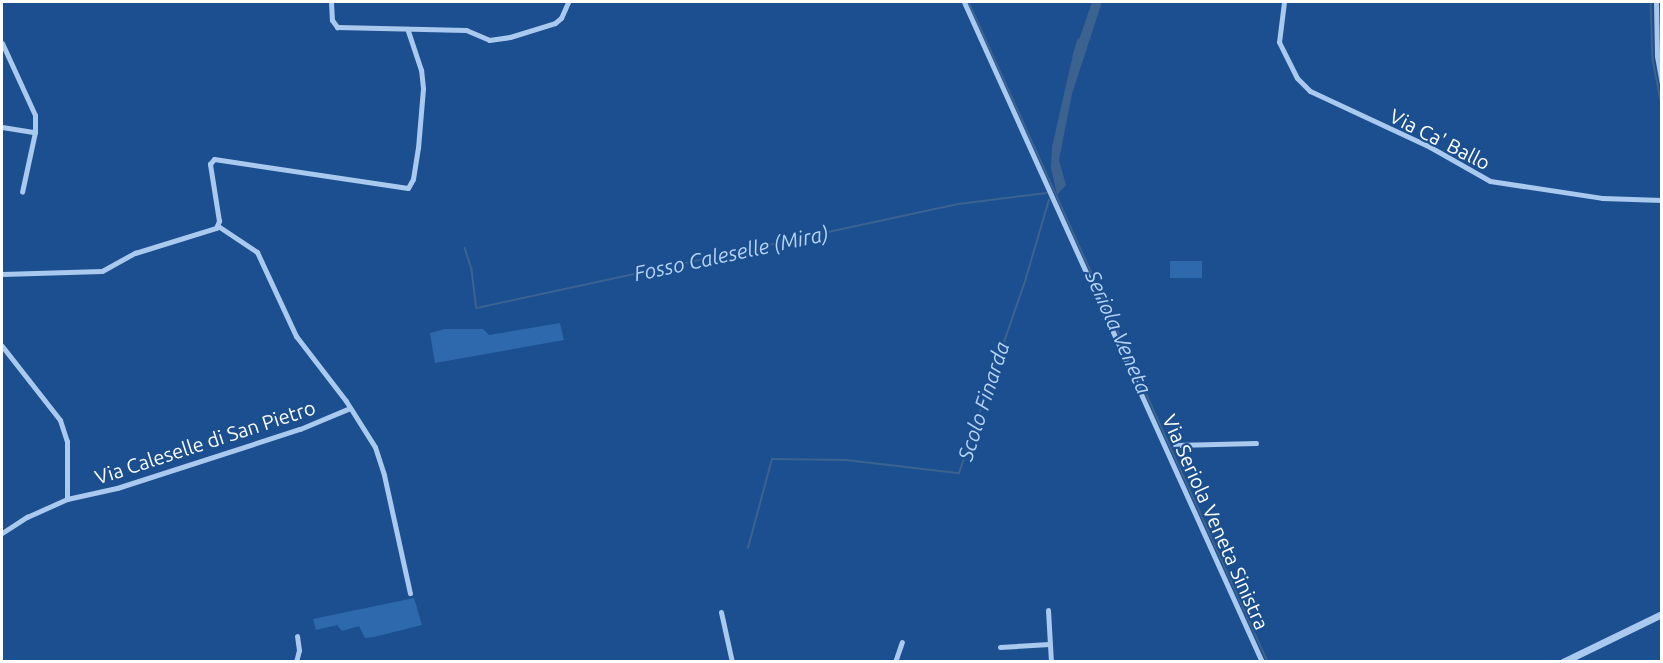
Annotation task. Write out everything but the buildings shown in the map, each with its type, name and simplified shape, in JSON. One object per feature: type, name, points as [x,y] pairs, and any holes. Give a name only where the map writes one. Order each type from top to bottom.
[{"type":"street","points":[[331,2],[332,20],[337,27],[408,31],[466,30],[485,40],[510,37],[558,21],[568,2]]},
{"type":"street","name":"Via Seriola Veneta Sinistra","points":[[964,2],[1262,662]]},
{"type":"street","name":"Via Ca' Ballo","points":[[1284,2],[1279,42],[1297,78],[1310,91],[1430,147],[1490,181],[1602,198],[1662,200]]},
{"type":"street","points":[[1656,2],[1657,56],[1662,85]]},
{"type":"street","points":[[2,274],[102,271],[135,253],[218,226],[219,217],[210,164],[214,159],[404,188],[410,187],[418,148],[423,88],[421,70],[408,31]]},
{"type":"street","points":[[2,43],[33,107],[35,132],[22,192]]},
{"type":"street","points":[[2,127],[35,132]]},
{"type":"street","name":"Via Caleselle di San Pietro","points":[[218,226],[257,252],[296,336],[350,408],[379,457],[410,593]]},
{"type":"street","name":"Via Caleselle di San Pietro","points":[[2,346],[60,420],[67,441],[67,499]]},
{"type":"street","name":"Via Caleselle di San Pietro","points":[[2,533],[34,513],[67,499],[117,488],[300,429],[350,408]]},
{"type":"street","points":[[1174,445],[1256,443]]},
{"type":"street","points":[[1048,610],[1051,662]]},
{"type":"street","points":[[720,612],[732,662]]},
{"type":"street","points":[[1563,662],[1662,614]]},
{"type":"street","points":[[296,662],[299,650],[297,636]]},
{"type":"street","points":[[895,662],[902,642]]},
{"type":"street","points":[[1000,647],[1049,644]]},
{"type":"shaded area","points":[[1092,2],[1102,2],[1072,94],[1059,160],[1066,185],[1057,195],[1051,168],[1052,147],[1071,63]]},
{"type":"shaded area","points":[[1170,261],[1202,261],[1202,278],[1170,278]]},
{"type":"shaded area","points":[[560,323],[564,340],[435,363],[430,333],[445,329],[483,329],[489,335]]},
{"type":"shaded area","points":[[414,598],[422,625],[374,637],[365,638],[359,626],[342,631],[337,625],[316,630],[313,619]]},
{"type":"waterway","name":"Seriola Veneta","points":[[969,2],[1268,662]]},
{"type":"waterway","points":[[1651,2],[1653,60],[1662,105]]},
{"type":"waterway","name":"Scolo Finarda","points":[[1073,58],[1078,40]]},
{"type":"waterway","name":"Fosso Caleselle (Mira)","points":[[465,248],[472,270],[477,308],[959,204],[1046,193]]},
{"type":"waterway","name":"Scolo Finarda","points":[[748,548],[772,459],[846,460],[959,473],[1026,278],[1049,200]]}]
